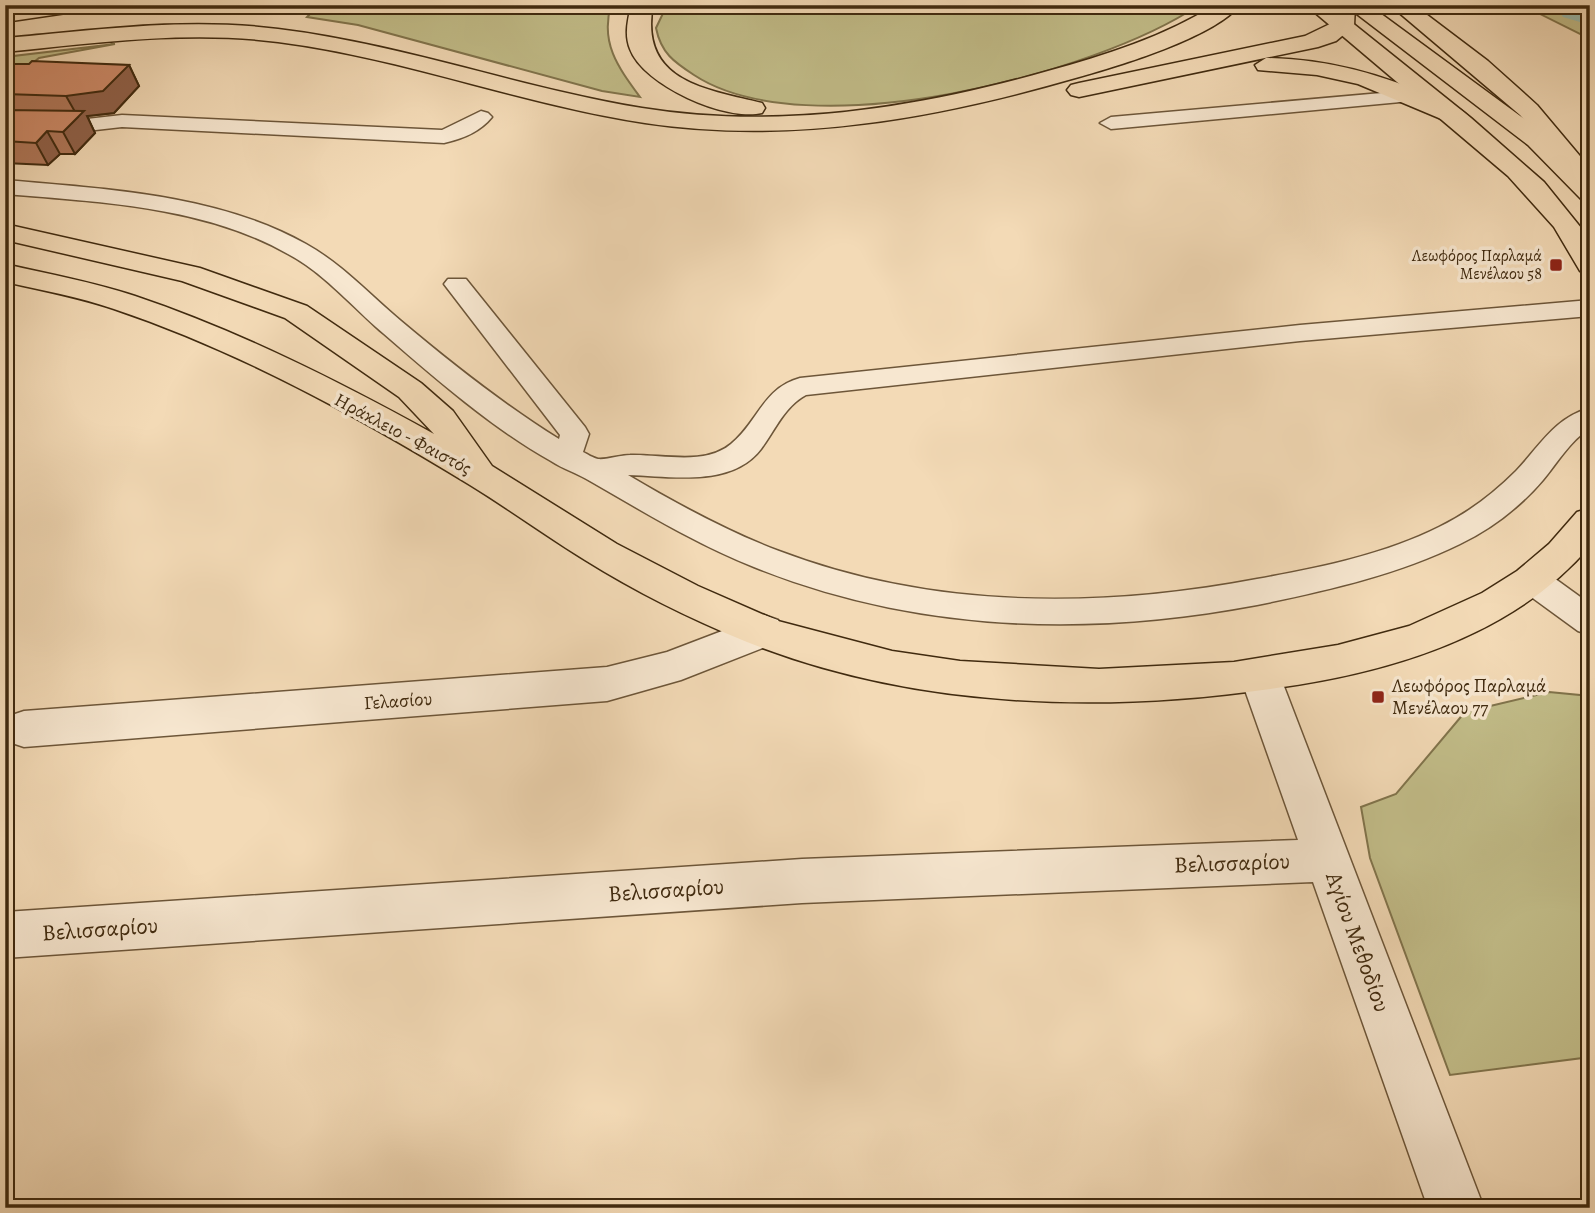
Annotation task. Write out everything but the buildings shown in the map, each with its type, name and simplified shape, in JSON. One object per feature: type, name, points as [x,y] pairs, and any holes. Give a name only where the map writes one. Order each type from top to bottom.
[{"type":"main road","points":[[5,10],[32,5]]},
{"type":"main road","points":[[5,16],[80,5]]},
{"type":"main road","points":[[642,5],[636,29],[647,62],[661,75],[690,91],[738,105],[775,111],[886,116],[1089,67],[1172,36],[1230,5]]},
{"type":"main road","points":[[1316,5],[1343,16],[1547,200],[1570,228],[1590,265]]},
{"type":"main road","points":[[1355,5],[1537,140],[1590,191]]},
{"type":"main road","points":[[1400,5],[1495,78],[1531,110],[1568,152],[1590,191]]},
{"type":"main road","points":[[5,45],[222,9]]},
{"type":"main road","points":[[5,45],[142,33],[270,34],[388,54],[590,105],[662,118],[792,125],[952,113],[1184,71],[1321,39],[1343,16]]},
{"type":"main road","points":[[1184,71],[1252,65],[1310,66],[1352,73],[1415,96],[1458,119]]},
{"type":"main road","name":"Ηράκλειο - Φαιστός","points":[[5,232],[177,271],[236,288],[296,312],[410,390],[441,419],[481,475]]},
{"type":"main road","name":"Ηράκλειο - Φαιστός","points":[[5,273],[122,302],[228,344],[481,475]]},
{"type":"main road","points":[[481,475],[607,555],[716,611],[764,631],[857,659],[1007,681],[1147,684],[1260,676],[1325,664],[1419,641],[1483,611],[1531,579],[1561,553],[1590,521]]},
{"type":"street","name":"Γελασίου","points":[[23,729],[607,684],[643,678],[689,663],[764,631]]},
{"type":"street","name":"Αγίου Μεθοδίου","points":[[1260,676],[1457,1208]]},
{"type":"street","name":"Βελισσαρίου","points":[[5,935],[802,881],[1328,860]]},
{"type":"lane","points":[[1111,123],[1415,96]]},
{"type":"lane","points":[[5,123],[78,126],[122,121],[444,136],[468,128],[481,117]]},
{"type":"lane","points":[[5,187],[81,194],[169,208],[244,225],[295,247],[333,273],[390,326],[461,382],[561,454],[595,470],[660,510],[717,538],[807,573],[915,601],[1011,613],[1100,613],[1164,607],[1340,573],[1426,545],[1482,518],[1524,481],[1574,424],[1590,417]]},
{"type":"lane","points":[[457,284],[575,434],[570,449],[561,454]]},
{"type":"lane","points":[[595,470],[621,464],[704,465],[727,461],[742,450],[777,400],[800,387],[1300,333],[1590,308]]},
{"type":"lane","points":[[1531,579],[1590,622]]},
{"type":"shaded area","points":[[376,5],[611,5],[608,31],[613,54],[640,97],[602,91],[358,25],[307,17],[310,14]]},
{"type":"shaded area","points":[[667,5],[1199,5],[1152,31],[1092,56],[1023,77],[950,94],[876,104],[806,105],[744,96],[694,75],[680,66],[661,44],[656,28]]},
{"type":"shaded area","points":[[1522,5],[1590,5],[1590,39]]},
{"type":"shaded area","points":[[115,44],[39,58],[24,70],[5,73],[5,57]]},
{"type":"shaded area","points":[[1549,692],[1590,696],[1590,1057],[1450,1075],[1370,858],[1361,807],[1396,794],[1465,712]]},
{"type":"waterway","points":[[1582,5],[1590,9]]},
{"type":"place","name":"Λεωφόρος Παρλαμά Μενέλαου 58","points":[[1556,265]]},
{"type":"place","name":"Λεωφόρος Παρλαμά Μενέλαου 77","points":[[1378,697]]}]
